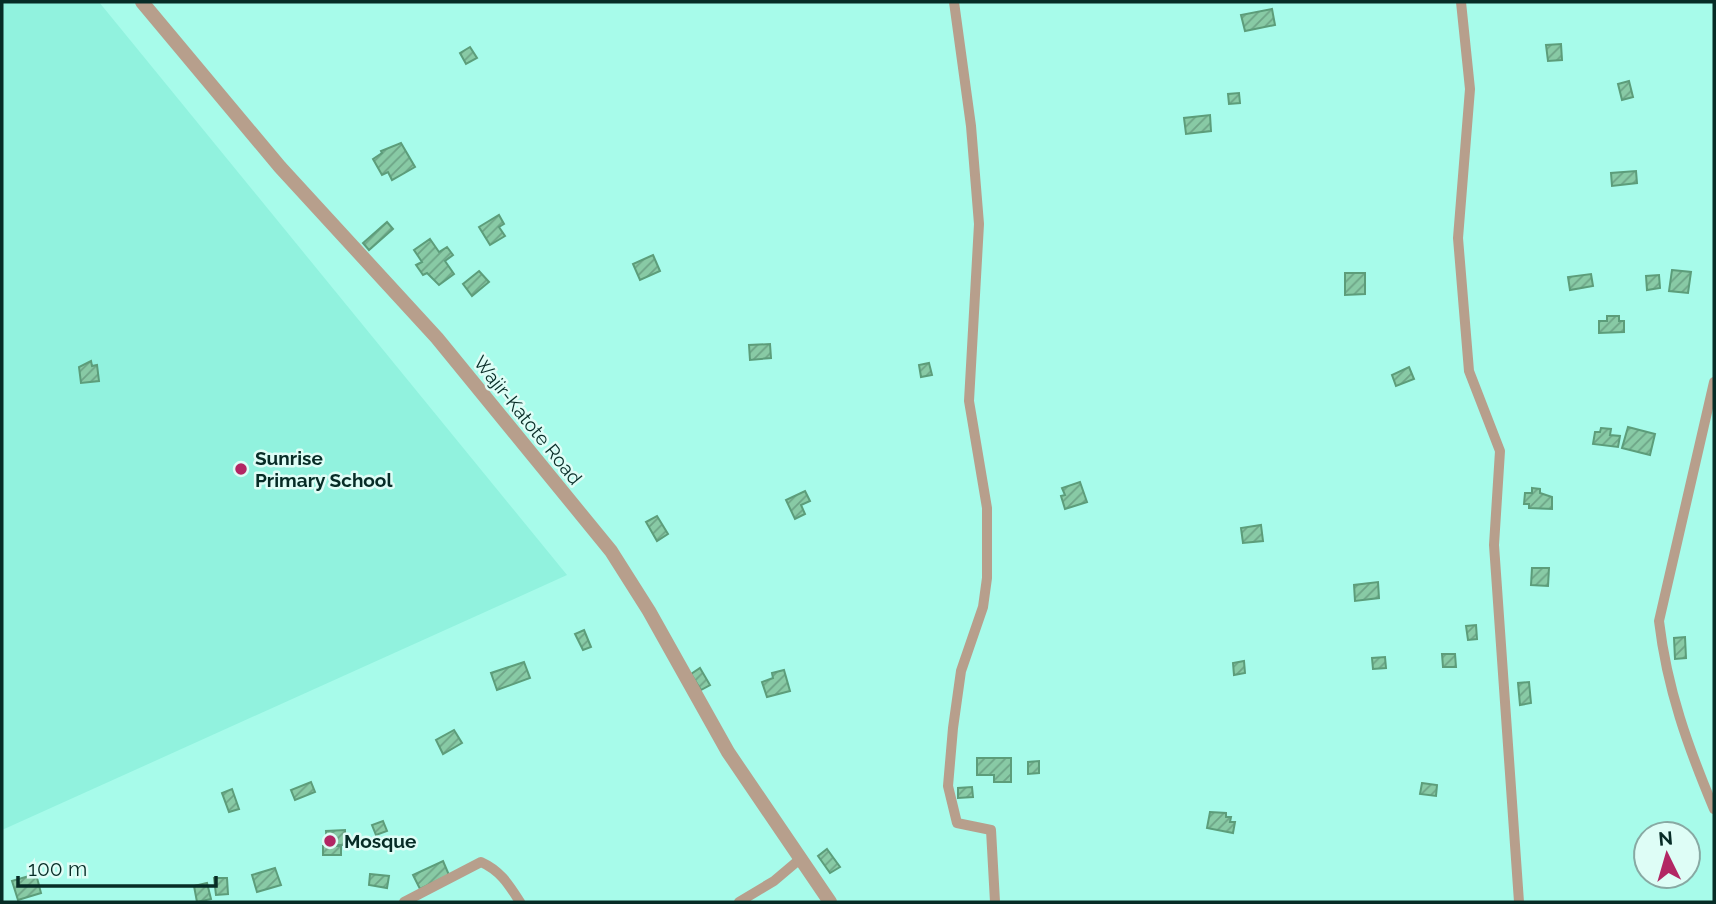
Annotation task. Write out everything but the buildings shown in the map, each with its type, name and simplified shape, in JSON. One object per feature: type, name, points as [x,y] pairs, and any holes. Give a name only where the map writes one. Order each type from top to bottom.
[{"type":"street","name":"Wajir-Katote Road","points":[[142,2],[280,167],[437,338],[611,551],[649,611],[728,752],[830,902]]},
{"type":"street","points":[[954,2],[971,126],[979,224],[969,401],[987,508],[987,578],[983,607],[961,671],[948,786],[957,823],[992,830],[995,902]]},
{"type":"street","points":[[1461,2],[1470,89],[1458,238],[1469,371],[1500,451],[1495,558],[1519,902]]},
{"type":"street","points":[[1714,382],[1659,621],[1664,656],[1685,739],[1714,809]]},
{"type":"street","points":[[739,902],[800,859]]},
{"type":"street","points":[[404,902],[481,862],[494,867],[520,902]]},
{"type":"shaded area","name":"Sunrise Primary School","points":[[2,2],[99,2],[567,575],[2,830]]},
{"type":"place","name":"Sunrise Primary School","points":[[241,469]]},
{"type":"place","name":"Mosque","points":[[330,841]]}]
